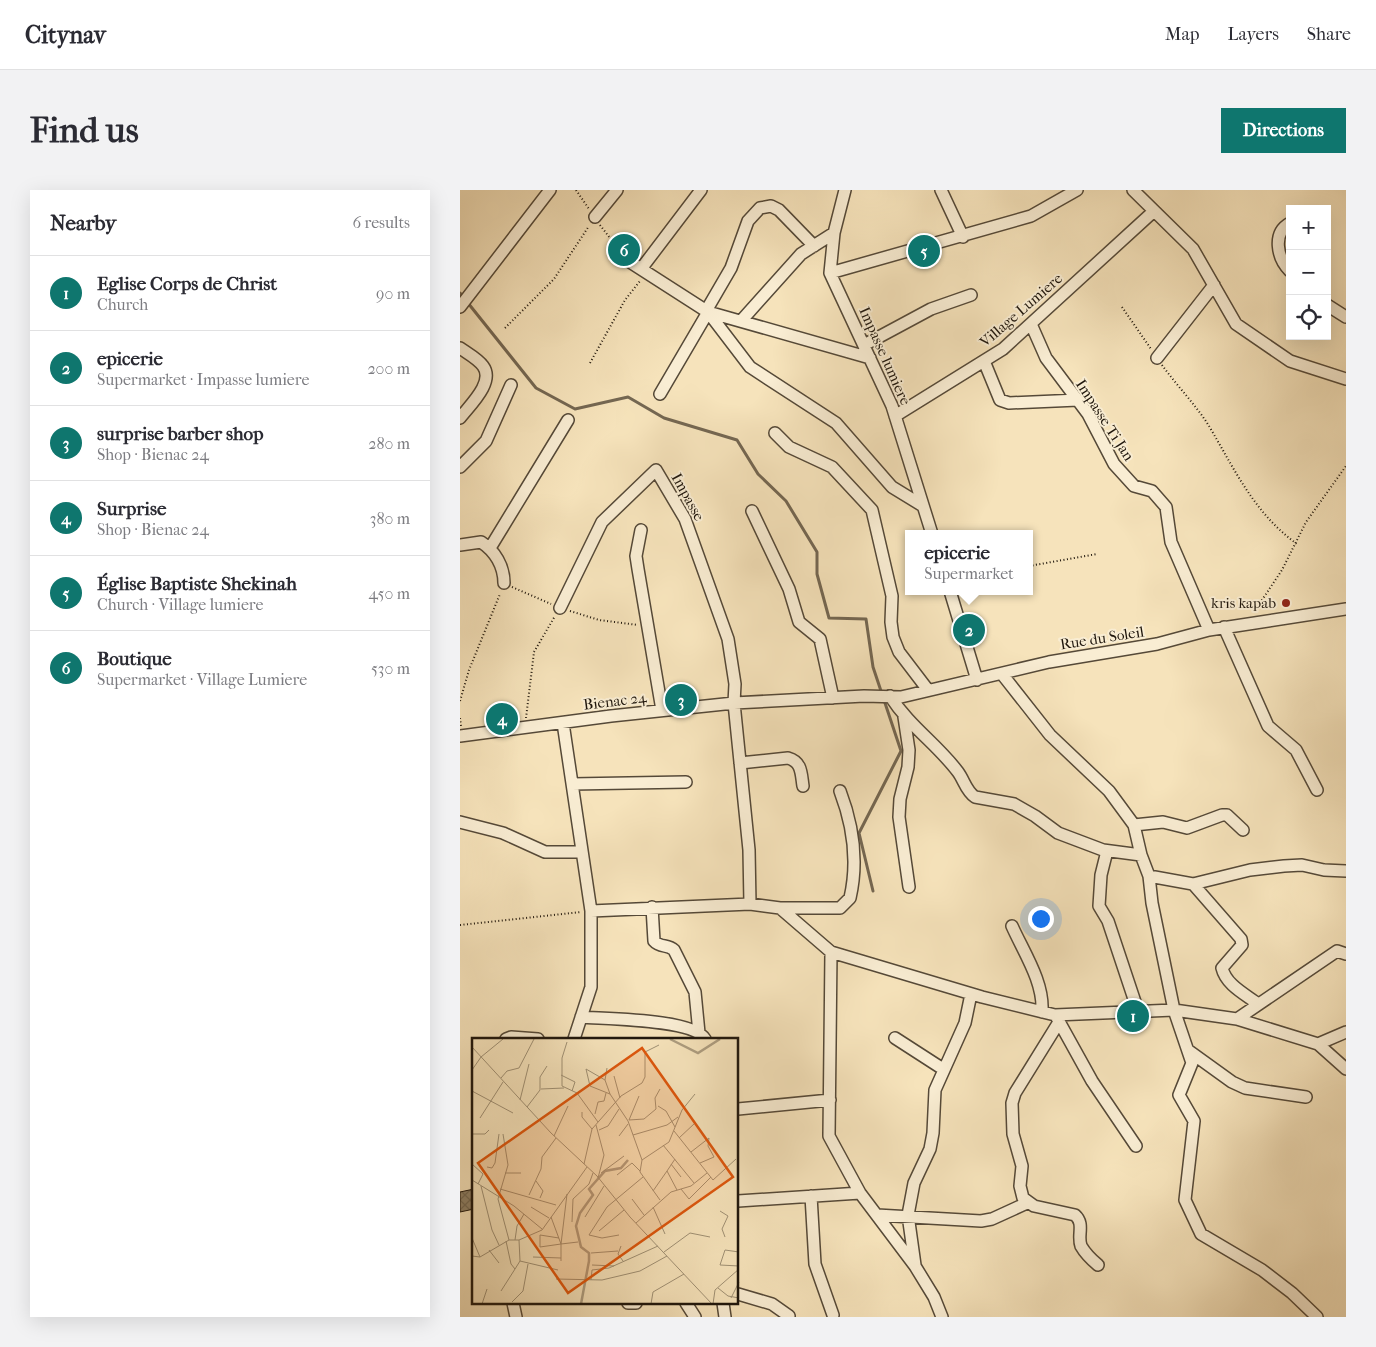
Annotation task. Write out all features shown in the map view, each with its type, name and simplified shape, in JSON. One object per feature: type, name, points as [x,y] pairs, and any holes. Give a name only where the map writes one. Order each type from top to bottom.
[{"type":"street","points":[[460,307],[550,190]]},
{"type":"street","points":[[595,217],[617,190]]},
{"type":"street","points":[[641,269],[701,190]]},
{"type":"street","points":[[845,190],[834,233],[830,273],[1031,216],[1077,190]]},
{"type":"street","points":[[941,190],[962,237]]},
{"type":"street","points":[[1134,190],[1193,249],[1236,324],[1290,361],[1346,379]]},
{"type":"street","points":[[660,394],[731,268],[748,221],[760,208],[771,206],[779,210],[814,246]]},
{"type":"street","name":"Village Lumiere","points":[[895,416],[1003,349],[1154,211]]},
{"type":"street","points":[[1286,225],[1278,234],[1277,242],[1286,263]]},
{"type":"street","points":[[741,322],[801,254],[834,233]]},
{"type":"street","points":[[627,260],[707,312],[870,358]]},
{"type":"street","name":"Impasse lumiere","points":[[830,273],[895,416],[931,530]]},
{"type":"street","points":[[1157,358],[1214,285]]},
{"type":"street","points":[[864,345],[923,312],[971,295]]},
{"type":"street","points":[[1331,308],[1346,317]]},
{"type":"street","points":[[707,312],[750,367],[836,423],[892,487],[923,506]]},
{"type":"street","name":"Impasse Ti Jan","points":[[1030,324],[1046,358],[1088,414],[1114,464],[1134,486],[1152,491],[1166,507],[1171,542],[1208,630]]},
{"type":"street","points":[[460,348],[482,364],[487,374],[484,385],[460,418]]},
{"type":"street","points":[[984,361],[1000,400],[1010,403],[1078,400]]},
{"type":"street","points":[[460,467],[486,441],[511,385]]},
{"type":"street","points":[[490,548],[568,420]]},
{"type":"street","points":[[775,433],[789,448],[832,467],[872,510],[892,596],[891,622],[893,636],[899,652],[928,690]]},
{"type":"street","name":"Impasse","points":[[560,608],[602,522],[656,470],[685,519],[728,639],[734,684],[734,703]]},
{"type":"street","points":[[752,511],[789,589],[798,622],[820,638],[833,698]]},
{"type":"street","points":[[641,530],[636,556],[662,710]]},
{"type":"street","points":[[460,545],[481,542],[490,548],[500,564],[504,583]]},
{"type":"street","points":[[951,595],[977,680]]},
{"type":"street","name":"Rue du Soleil","points":[[864,696],[896,696],[977,680],[1049,662],[1157,644],[1208,630],[1346,609]]},
{"type":"street","points":[[1224,627],[1268,726],[1296,750],[1317,790]]},
{"type":"street","points":[[1002,674],[1050,735],[1109,791],[1134,825],[1141,855],[1149,876],[1152,903],[1174,1010],[1192,1063],[1179,1095],[1194,1121],[1185,1200],[1201,1234],[1262,1270],[1292,1293],[1318,1317]]},
{"type":"street","name":"Bienac 24","points":[[460,736],[662,710],[734,703],[864,696]]},
{"type":"street","points":[[896,696],[904,717],[909,750],[908,766],[900,799],[899,817],[909,887]]},
{"type":"street","points":[[734,703],[749,850],[750,904]]},
{"type":"street","points":[[904,717],[946,759],[958,773],[970,794],[975,797],[1014,804],[1058,833],[1107,851],[1141,855]]},
{"type":"street","points":[[563,723],[591,910],[591,987],[575,1038]]},
{"type":"street","points":[[740,763],[788,758],[795,760],[800,765],[803,786]]},
{"type":"street","points":[[572,784],[686,782]]},
{"type":"street","points":[[591,910],[750,904],[780,908],[840,908],[850,898],[852,835],[850,816],[840,791]]},
{"type":"street","points":[[1134,825],[1163,822],[1187,828],[1222,815],[1227,815],[1243,830]]},
{"type":"street","points":[[460,822],[503,833],[545,852],[582,852]]},
{"type":"street","points":[[1107,851],[1101,876],[1099,906],[1108,921],[1138,1011]]},
{"type":"street","points":[[1149,876],[1194,884],[1250,870],[1284,866],[1346,871]]},
{"type":"street","points":[[1194,884],[1241,939],[1242,944],[1222,968],[1224,976],[1233,986],[1258,1004]]},
{"type":"street","points":[[582,1017],[669,1024],[702,1036],[695,992],[674,950],[669,946],[660,945],[654,941],[652,907]]},
{"type":"street","points":[[780,908],[831,952],[972,994],[1042,1012],[1057,1018],[1174,1010],[1237,1019],[1318,1044],[1346,1069]]},
{"type":"street","points":[[1012,926],[1038,982],[1043,1001],[1042,1012]]},
{"type":"street","points":[[1237,1019],[1337,951],[1346,954]]},
{"type":"street","points":[[831,952],[829,1136],[860,1193],[916,1266],[934,1297],[942,1317]]},
{"type":"street","points":[[916,1266],[908,1215],[914,1183],[930,1149],[933,1132],[935,1090],[943,1069],[957,1043],[972,994]]},
{"type":"street","points":[[1057,1018],[1092,1081],[1136,1146]]},
{"type":"street","points":[[1057,1018],[1019,1085],[1012,1103],[1013,1134],[1022,1166],[1020,1186],[1027,1202],[1034,1206],[1075,1215],[1081,1225],[1080,1240],[1082,1248],[1098,1265]]},
{"type":"street","points":[[1318,1044],[1346,1032]]},
{"type":"street","points":[[895,1038],[943,1069]]},
{"type":"street","points":[[1189,1052],[1232,1082],[1245,1088],[1306,1097]]},
{"type":"street","points":[[739,1110],[830,1100]]},
{"type":"street","points":[[739,1202],[860,1193]]},
{"type":"street","points":[[811,1196],[815,1264],[832,1315]]},
{"type":"street","points":[[877,1215],[908,1215],[981,1221],[992,1219],[1027,1202]]},
{"type":"street","points":[[739,1294],[772,1304],[789,1316]]},
{"type":"street","points":[[513,1304],[516,1317]]},
{"type":"street","points":[[687,1304],[695,1317]]},
{"type":"street","points":[[723,1304],[725,1317]]},
{"type":"path","points":[[504,328],[554,279],[595,217]]},
{"type":"path","points":[[1122,308],[1157,358],[1208,424],[1229,463],[1263,515],[1297,544]]},
{"type":"path","points":[[1247,623],[1297,544],[1306,522],[1346,466]]},
{"type":"path","points":[[1033,565],[1097,554]]},
{"type":"path","points":[[460,701],[469,670],[504,583],[560,608],[598,620],[648,626]]},
{"type":"path","points":[[526,728],[534,652],[560,608]]},
{"type":"path","points":[[460,925],[591,910]]},
{"type":"building","points":[[472,1189],[472,1209],[460,1212],[460,1192]]},
{"type":"waterway","points":[[460,293],[536,388],[575,409],[628,397],[664,418],[737,440],[758,474],[786,501],[817,552],[817,574],[829,618],[866,619],[873,667],[901,751],[859,833],[873,891]]},
{"type":"place","name":"Boutique","points":[[624,250]]},
{"type":"place","name":"Église Baptiste Shekinah","points":[[924,251]]},
{"type":"place","name":"kris kapab","points":[[1286,603]]},
{"type":"place","name":"epicerie","points":[[969,630]]},
{"type":"place","name":"surprise barber shop","points":[[681,700]]},
{"type":"place","name":"Surprise","points":[[502,719]]},
{"type":"place","name":"Eglise Corps de Christ","points":[[1133,1016]]}]
